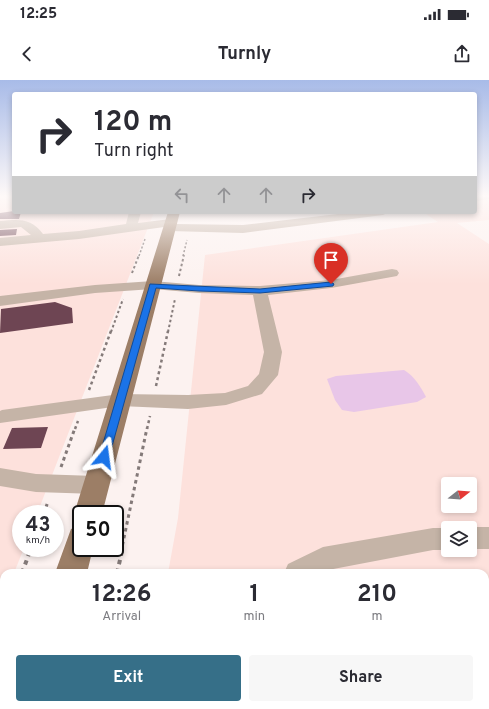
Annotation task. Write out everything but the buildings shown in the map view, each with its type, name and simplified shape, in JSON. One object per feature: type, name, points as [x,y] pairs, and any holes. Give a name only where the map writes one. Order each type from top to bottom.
[{"type":"main road","points":[[90,505],[153,286],[165,225]]},
{"type":"main road","points":[[72,569],[76,557]]},
{"type":"lane","points":[[30,225],[39,238]]},
{"type":"lane","points":[[0,242],[79,235],[143,225]]},
{"type":"lane","points":[[203,225],[243,229],[273,225]]},
{"type":"lane","points":[[0,301],[95,289],[127,287],[153,286],[260,291],[331,284],[392,273]]},
{"type":"lane","points":[[2,417],[120,400],[195,402],[226,399],[255,390],[268,375],[273,352],[260,291]]},
{"type":"lane","points":[[0,477],[36,483],[96,485]]},
{"type":"lane","points":[[305,569],[323,559],[441,538]]},
{"type":"lane","points":[[477,538],[489,538]]},
{"type":"path","points":[[61,466],[127,287],[164,225]]},
{"type":"path","points":[[23,569],[28,557]]},
{"type":"shaded area","points":[[0,225],[149,225],[40,505],[12,505],[12,557],[20,557],[16,569],[0,569]]},
{"type":"shaded area","points":[[414,225],[461,225],[489,244],[489,569],[169,569],[178,518],[205,255]]},
{"type":"shaded area","points":[[404,370],[417,382],[426,397],[417,402],[354,412],[342,410],[335,400],[327,379],[336,376]]},
{"type":"route","points":[[104,457],[153,286],[260,291],[331,284]]}]
